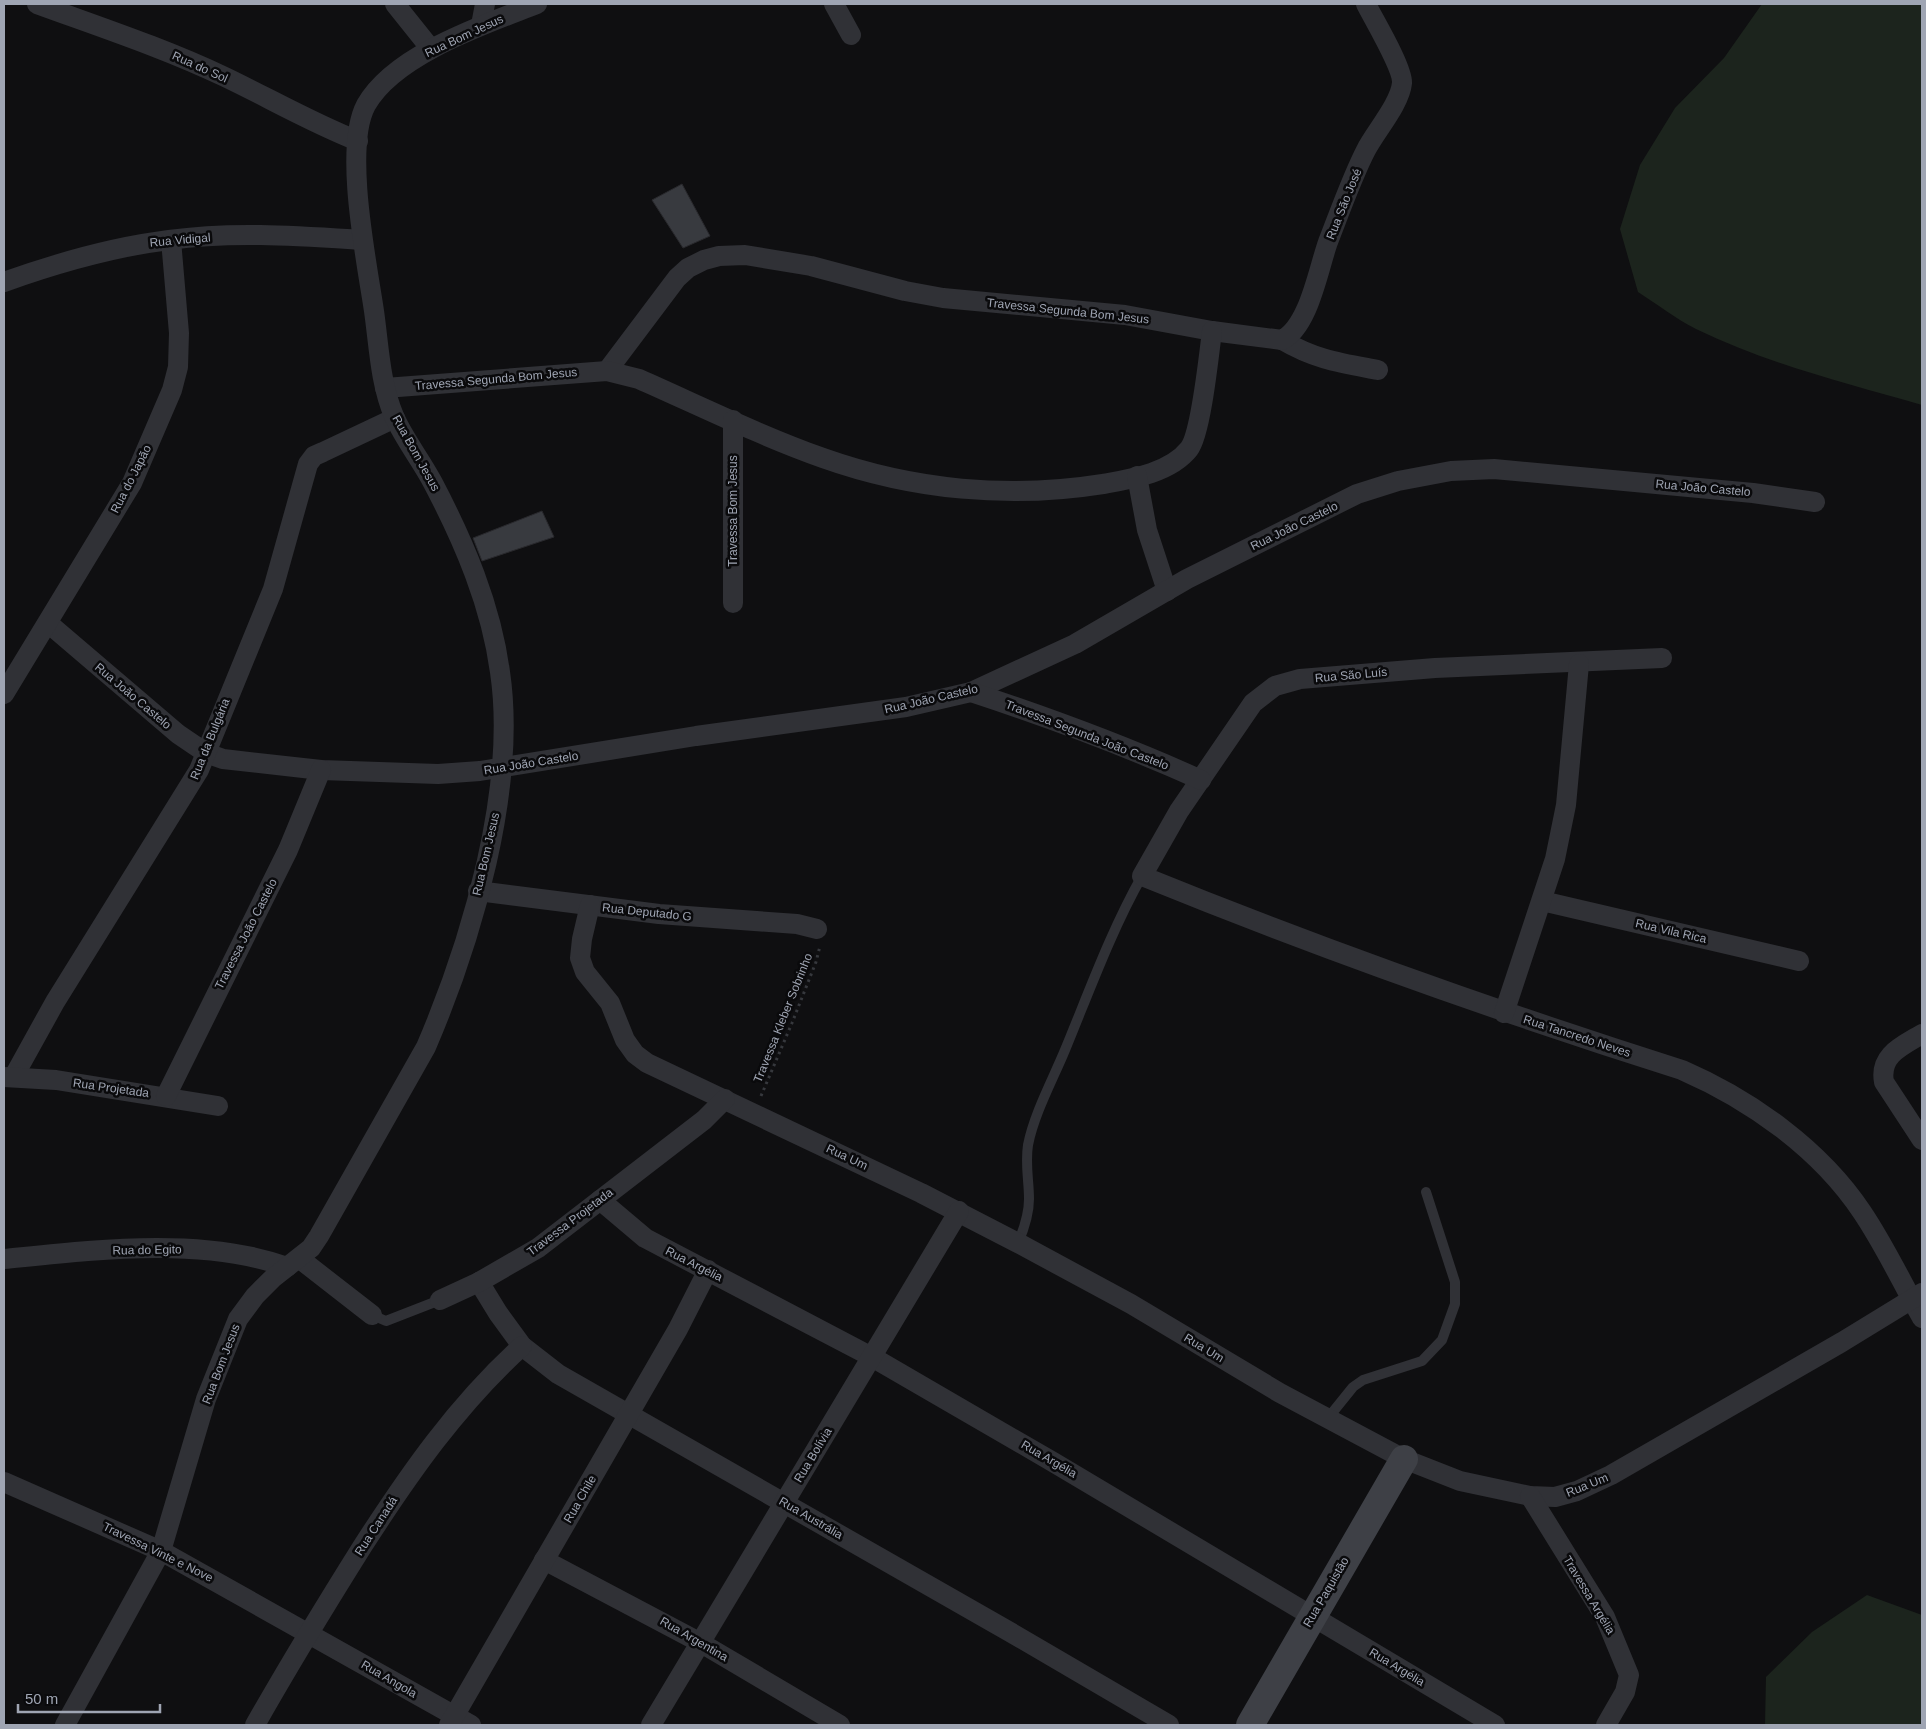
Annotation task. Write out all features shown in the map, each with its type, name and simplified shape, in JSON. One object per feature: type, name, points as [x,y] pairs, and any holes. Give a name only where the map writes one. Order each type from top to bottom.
[{"type":"street","name":"Rua do Sol","points":[[37,4],[161,50],[224,77],[302,118],[358,141]]},
{"type":"street","points":[[395,4],[431,49]]},
{"type":"street","points":[[481,25],[485,4]]},
{"type":"street","name":"Rua Bom Jesus","points":[[65,1725],[161,1551],[206,1399],[238,1319],[255,1296],[311,1248],[426,1047],[452,980],[478,891],[496,812],[503,768],[504,707],[492,628],[454,525],[431,479],[395,418],[385,388],[362,240],[357,184],[358,141],[366,105],[405,66],[431,49],[481,25],[537,4]]},
{"type":"street","points":[[834,4],[851,35]]},
{"type":"street","name":"Rua São José","points":[[1282,340],[1294,332],[1302,319],[1328,243],[1365,152],[1402,85],[1400,70],[1366,4]]},
{"type":"street","name":"Rua Vidigal","points":[[4,282],[40,269],[96,254],[171,240],[238,236],[362,240]]},
{"type":"street","name":"Rua do Japão","points":[[4,694],[132,483],[172,390],[178,367],[179,333],[171,240]]},
{"type":"street","name":"Travessa Segunda Bom Jesus","points":[[385,388],[607,371],[639,379],[823,458],[911,482],[976,491],[1034,492],[1078,488],[1156,471],[1173,462],[1192,445],[1199,423],[1212,331],[1125,315],[942,298],[905,292],[803,265],[745,256],[719,256],[688,268],[676,278],[607,371]]},
{"type":"street","points":[[1212,331],[1282,340],[1323,360],[1378,370]]},
{"type":"street","name":"Rua da Bulgária","points":[[9,1077],[103,923],[190,788],[273,589],[308,464],[314,456],[395,418]]},
{"type":"street","name":"Travessa Bom Jesus","points":[[733,420],[733,603]]},
{"type":"street","name":"Rua João Castelo","points":[[48,623],[141,705],[206,753],[223,760],[321,770],[438,774],[503,768],[696,736],[906,707],[971,692],[1075,644],[1167,591],[1357,494],[1398,481],[1451,471],[1494,469],[1753,492],[1815,502]]},
{"type":"street","points":[[1137,476],[1147,530],[1167,591]]},
{"type":"street","name":"Rua São Luís","points":[[1142,876],[1179,811],[1253,703],[1263,693],[1286,681],[1435,668],[1579,664],[1662,658]]},
{"type":"street","points":[[1504,1013],[1555,859],[1566,805],[1579,664]]},
{"type":"street","name":"Travessa Segunda João Castelo","points":[[971,692],[1051,718],[1133,749],[1201,780]]},
{"type":"street","name":"Travessa João Castelo","points":[[166,1096],[288,850],[321,770]]},
{"type":"street","name":"Rua Tancredo Neves","points":[[1142,876],[1246,919],[1504,1013],[1682,1070],[1714,1084],[1756,1111],[1818,1160],[1844,1188],[1917,1296],[1922,1318]]},
{"type":"street","name":"Rua Deputado G","points":[[478,891],[659,914],[797,924],[817,929]]},
{"type":"street","name":"Rua Vila Rica","points":[[1542,901],[1799,961]]},
{"type":"street","name":"Rua Um","points":[[590,905],[582,939],[580,958],[585,972],[610,1004],[625,1040],[635,1054],[647,1063],[959,1211],[1131,1304],[1226,1362],[1404,1460],[1460,1481],[1530,1496],[1554,1497],[1577,1491],[1611,1475],[1917,1296]]},
{"type":"street","points":[[1922,1034],[1891,1053],[1884,1064],[1883,1071],[1884,1082],[1922,1140]]},
{"type":"street","name":"Rua Projetada","points":[[9,1077],[166,1096],[218,1106]]},
{"type":"street","name":"Travessa Projetada","points":[[440,1300],[479,1282],[538,1248],[704,1120],[725,1100]]},
{"type":"street","name":"Rua Argélia","points":[[600,1200],[645,1238],[872,1357],[1062,1466],[1311,1617],[1495,1725]]},
{"type":"street","name":"Rua Bolívia","points":[[651,1725],[959,1211]]},
{"type":"street","name":"Rua do Egito","points":[[4,1259],[85,1251],[186,1248],[294,1263]]},
{"type":"street","name":"Travessa Projetada","points":[[294,1263],[372,1315]]},
{"type":"street","name":"Rua Chile","points":[[458,1722],[544,1560],[628,1415],[708,1270]]},
{"type":"street","name":"Rua Austrália","points":[[479,1282],[498,1313],[522,1346],[558,1374],[1169,1725]]},
{"type":"street","name":"Rua Canadá","points":[[255,1725],[308,1632],[430,1446],[474,1392],[522,1346]]},
{"type":"street","name":"Rua Paquistão","points":[[1250,1725],[1311,1617],[1404,1460]]},
{"type":"street","name":"Travessa Vinte e Nove","points":[[4,1482],[161,1551],[308,1632]]},
{"type":"street","name":"Travessa Argélia","points":[[1530,1496],[1605,1617],[1629,1675],[1625,1692],[1606,1725]]},
{"type":"street","name":"Rua Argentina","points":[[544,1560],[700,1643],[840,1725]]},
{"type":"street","name":"Rua Angola","points":[[308,1632],[458,1722]]},
{"type":"lane","points":[[1018,1243],[1025,1227],[1029,1199],[1026,1172],[1028,1145],[1042,1104],[1083,1006],[1129,898],[1142,876]]},
{"type":"lane","points":[[1328,1418],[1353,1386],[1363,1380],[1422,1360],[1442,1340],[1455,1304],[1455,1282],[1426,1192]]},
{"type":"lane","name":"Travessa Projetada","points":[[372,1315],[386,1321],[440,1300]]},
{"type":"path","name":"Travessa Kleber Sobrinho","points":[[753,1113],[778,1058],[816,962],[821,942],[817,929]]},
{"type":"shaded area","points":[[1762,4],[1922,4],[1922,405],[1808,372],[1751,353],[1696,329],[1638,292],[1620,229],[1640,165],[1675,108],[1724,58]]},
{"type":"shaded area","points":[[1867,1595],[1922,1615],[1922,1725],[1765,1725],[1766,1677],[1812,1632]]},
{"type":"building","points":[[682,184],[710,236],[683,248],[652,200]]},
{"type":"building","points":[[542,511],[554,537],[482,561],[473,538]]}]
